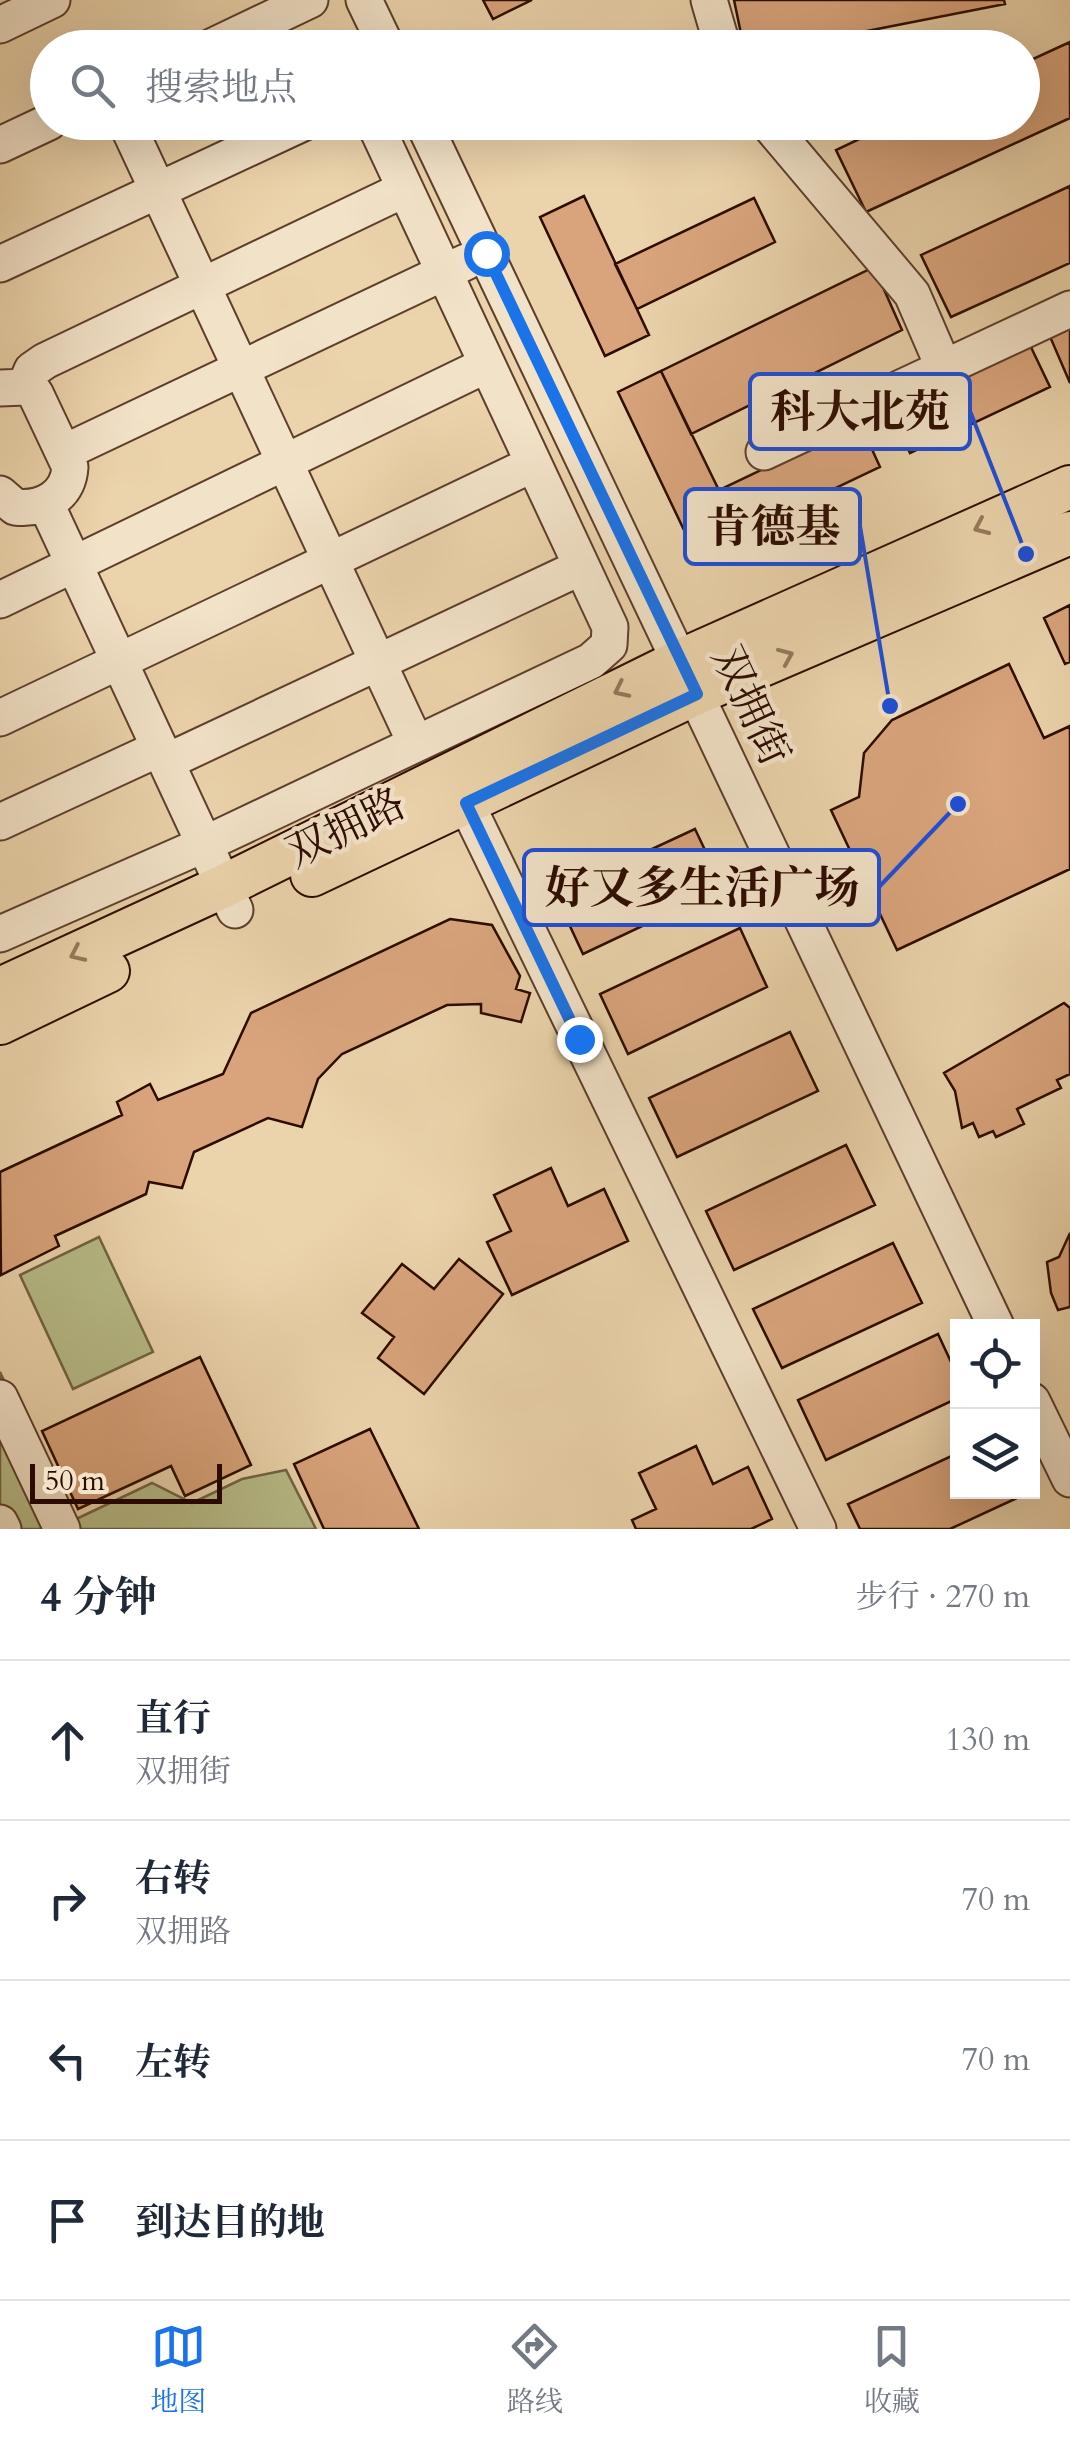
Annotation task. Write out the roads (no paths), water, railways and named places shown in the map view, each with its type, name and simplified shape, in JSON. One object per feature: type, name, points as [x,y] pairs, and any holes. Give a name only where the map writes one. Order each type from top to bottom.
[{"type":"main road","name":"双拥路","points":[[0,1023],[230,898],[690,677],[1070,487]]},
{"type":"main road","name":"双拥路","points":[[0,989],[466,803],[690,677],[1070,532]]},
{"type":"street","points":[[0,24],[52,0]]},
{"type":"street","points":[[247,30],[310,0]]},
{"type":"street","points":[[364,0],[378,30]]},
{"type":"street","points":[[709,0],[717,30]]},
{"type":"street","points":[[0,146],[30,131]]},
{"type":"street","points":[[134,140],[416,744]]},
{"type":"street","points":[[0,264],[267,140]]},
{"type":"street","points":[[0,934],[205,844],[602,655],[612,636],[382,140]]},
{"type":"street","name":"双拥街","points":[[432,140],[993,1319]]},
{"type":"street","points":[[782,140],[912,294],[944,368]]},
{"type":"street","points":[[0,494],[15,507],[46,504],[61,493],[69,476],[65,452],[42,403],[13,388],[32,370],[406,190]]},
{"type":"street","points":[[65,452],[486,253]]},
{"type":"street","points":[[764,452],[1070,310]]},
{"type":"street","points":[[0,600],[486,365]]},
{"type":"street","points":[[0,718],[533,464]]},
{"type":"street","points":[[46,504],[230,898]]},
{"type":"street","points":[[0,822],[378,663],[582,567]]},
{"type":"street","points":[[466,803],[818,1529]]},
{"type":"street","points":[[0,1398],[62,1529]]},
{"type":"street","points":[[1036,1409],[1070,1479]]},
{"type":"place","name":"科大北苑","points":[[1026,554]]},
{"type":"place","name":"肯德基","points":[[890,706]]},
{"type":"place","name":"好又多生活广场","points":[[958,804]]}]
